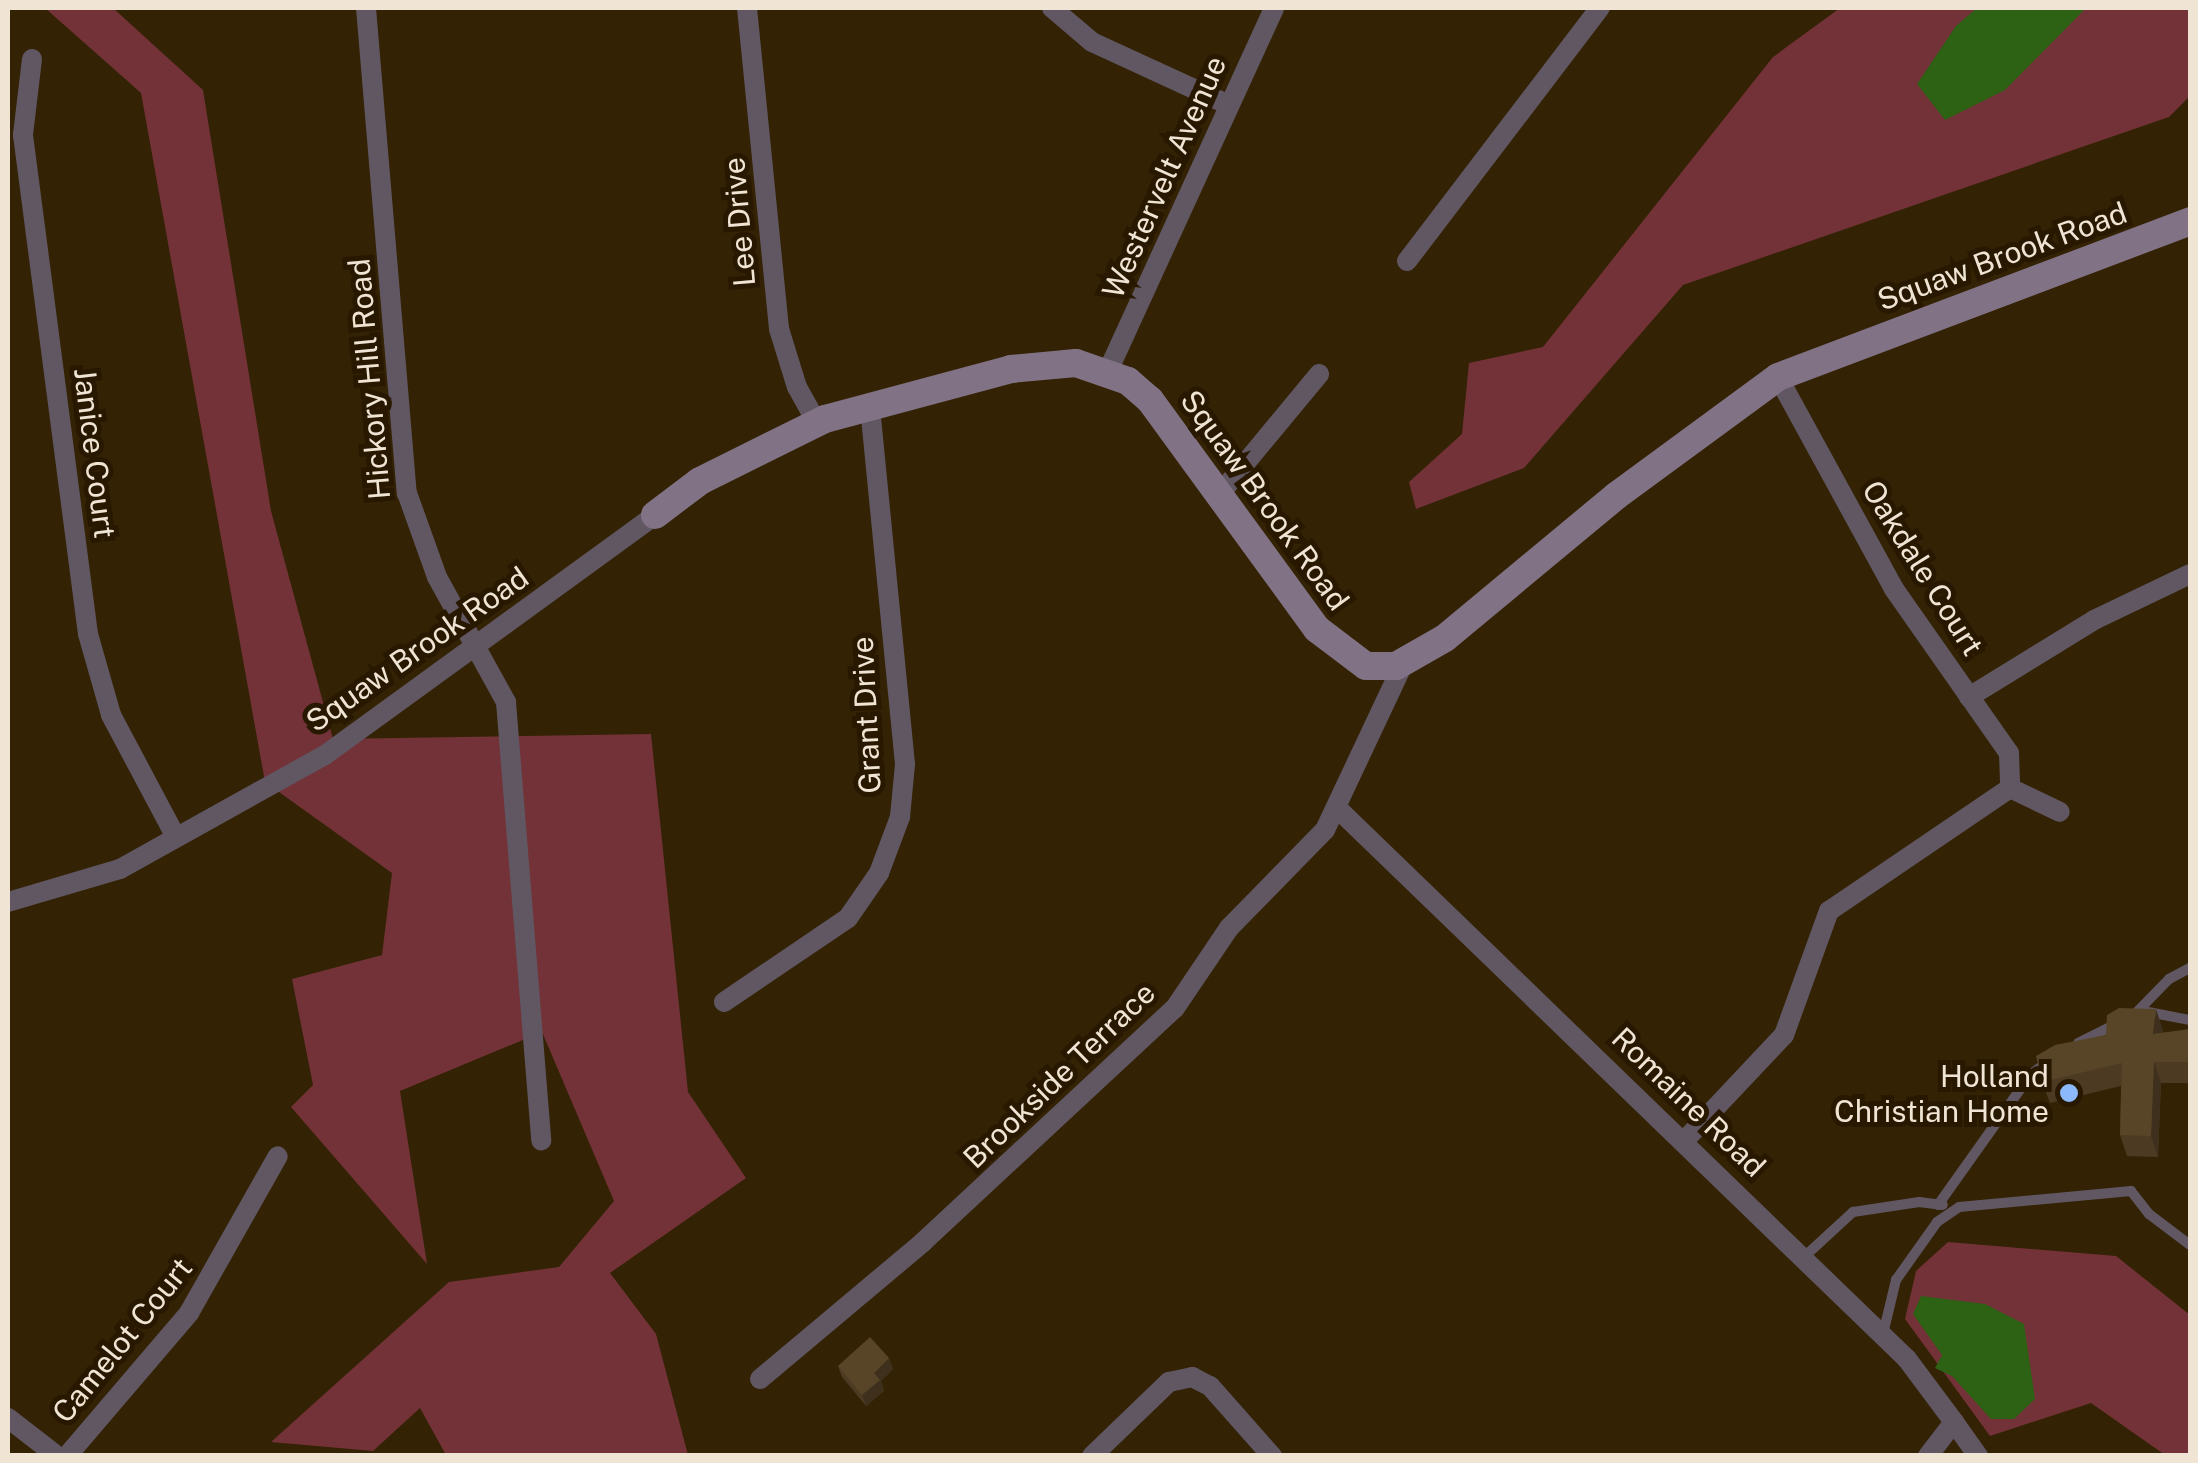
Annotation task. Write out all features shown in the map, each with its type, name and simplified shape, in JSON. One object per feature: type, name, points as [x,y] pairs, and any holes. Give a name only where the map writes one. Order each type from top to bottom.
[{"type":"street","name":"Hickory Hill Road","points":[[366,8],[407,493],[437,578],[479,645],[506,702],[541,1141]]},
{"type":"street","name":"Lee Drive","points":[[748,8],[779,328],[796,387],[817,423]]},
{"type":"street","points":[[1052,8],[1092,42],[1229,105]]},
{"type":"street","name":"Westervelt Avenue","points":[[1108,371],[1274,8]]},
{"type":"street","points":[[1407,261],[1600,8]]},
{"type":"street","name":"Janice Court","points":[[32,59],[23,135],[88,634],[111,715],[176,838]]},
{"type":"street","name":"Squaw Brook Road","points":[[8,902],[86,884],[326,755],[700,481],[817,423],[870,405],[1047,362],[1108,371],[1150,400],[1317,629],[1366,666],[1403,664],[1445,638],[1677,448],[1778,377],[2190,221]]},
{"type":"street","points":[[1219,495],[1319,374]]},
{"type":"street","name":"Oakdale Court","points":[[1778,377],[1894,589],[2009,754],[2010,788]]},
{"type":"street","name":"Grant Drive","points":[[724,1002],[848,918],[879,873],[900,817],[905,764],[870,405]]},
{"type":"street","points":[[1969,698],[2094,620],[2190,574]]},
{"type":"street","name":"Brookside Terrace","points":[[760,1379],[923,1242],[1154,1032],[1229,928],[1324,830],[1403,664]]},
{"type":"street","points":[[1685,1140],[1784,1035],[1829,910],[2010,788],[2060,812]]},
{"type":"street","name":"Romaine Road","points":[[1336,808],[1804,1257],[1882,1336],[1978,1456]]},
{"type":"street","name":"Camelot Court","points":[[67,1456],[189,1313],[278,1156]]},
{"type":"street","points":[[1092,1456],[1170,1382],[1192,1376],[1210,1386],[1272,1456]]},
{"type":"street","points":[[8,1418],[57,1456]]},
{"type":"street","points":[[1928,1456],[1954,1422]]},
{"type":"lane","points":[[1938,1205],[2031,1074],[2142,1010],[2169,979],[2190,968]]},
{"type":"lane","points":[[2142,1010],[2190,1020]]},
{"type":"lane","points":[[1804,1257],[1853,1212],[1938,1205],[1959,1208],[2131,1192],[2149,1214],[2190,1245]]},
{"type":"lane","points":[[1882,1336],[1896,1280],[1936,1222],[1959,1208]]},
{"type":"shaded area","points":[[45,8],[113,8],[203,90],[271,511],[333,739],[651,734],[688,1092],[746,1178],[610,1273],[656,1334],[688,1455],[446,1455],[420,1408],[373,1451],[271,1442],[449,1282],[559,1267],[614,1201],[542,1032],[400,1091],[427,1264],[291,1107],[313,1085],[292,979],[382,955],[392,873],[265,782],[141,93]]},
{"type":"shaded area","points":[[1840,8],[2190,8],[2190,96],[2169,117],[1683,285],[1524,468],[1416,509],[1409,482],[1462,434],[1469,363],[1543,347],[1773,57]]},
{"type":"shaded area","points":[[1977,8],[2086,8],[2005,90],[1945,120],[1917,84],[1956,26]]},
{"type":"shaded area","points":[[1948,1242],[2116,1256],[2190,1315],[2190,1455],[2165,1455],[2091,1403],[1990,1436],[1905,1319],[1916,1271]]},
{"type":"shaded area","points":[[1921,1296],[1985,1304],[2024,1324],[2035,1399],[2014,1419],[1991,1419],[1952,1376],[1935,1368],[1942,1355],[1913,1314]]},
{"type":"building","points":[[2119,1008],[2156,1009],[2153,1034],[2190,1029],[2190,1062],[2154,1062],[2151,1136],[2120,1135],[2122,1063],[2042,1082],[2036,1056],[2055,1045],[2106,1035],[2107,1015]]},
{"type":"building","points":[[870,1337],[889,1358],[874,1373],[880,1380],[862,1395],[838,1366]]},
{"type":"place","name":"Holland Christian Home","points":[[2069,1093]]}]
